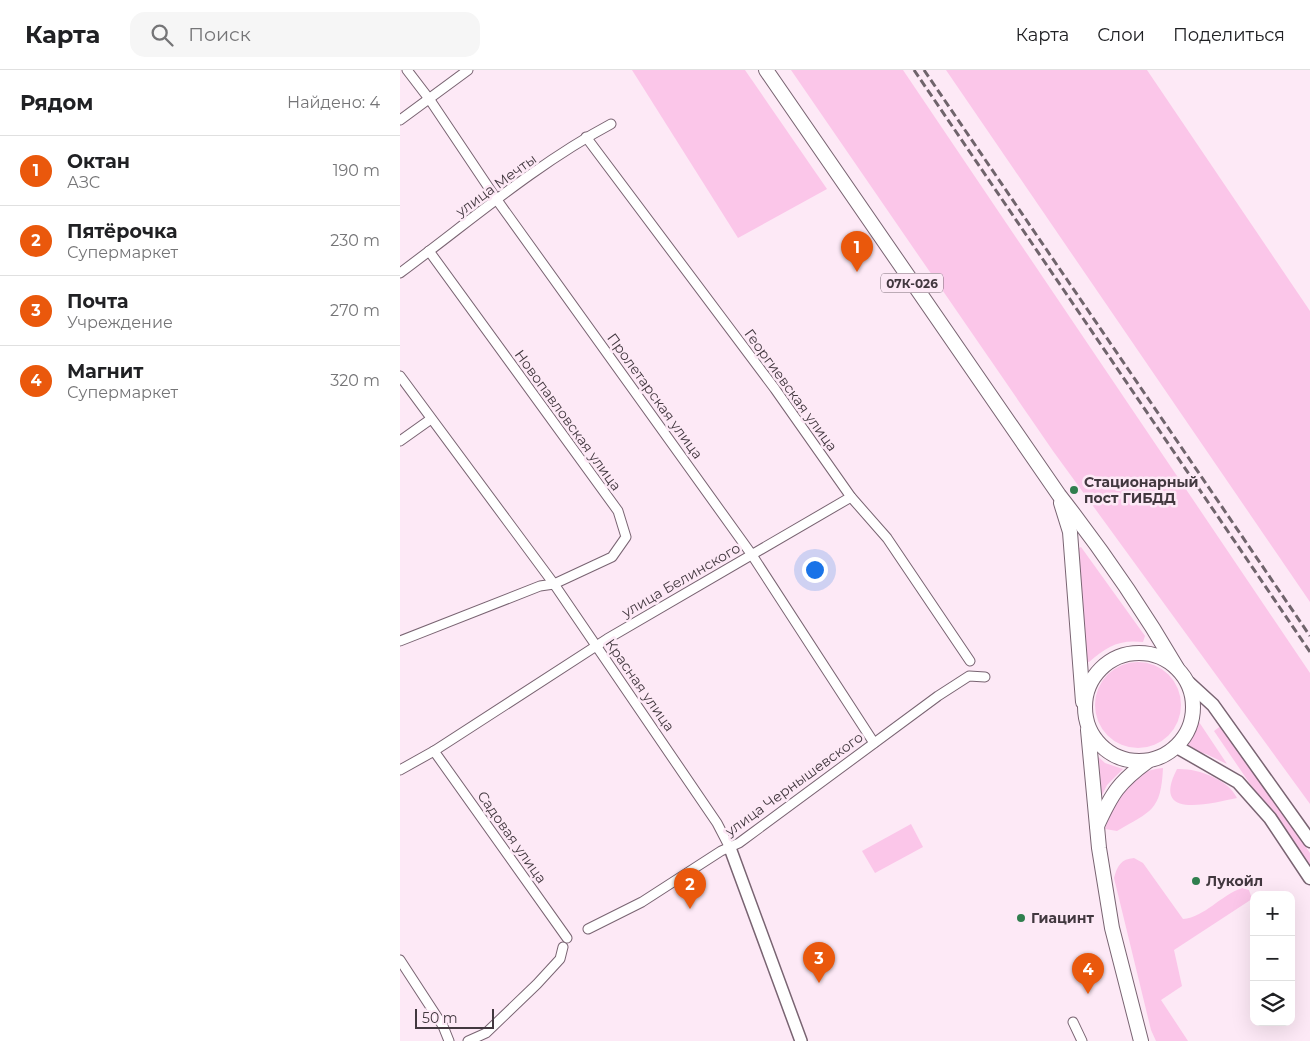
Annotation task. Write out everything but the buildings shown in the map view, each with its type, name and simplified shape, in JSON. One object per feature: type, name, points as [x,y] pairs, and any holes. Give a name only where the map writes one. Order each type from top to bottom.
[{"type":"main road","name":"07К-026","points":[[766,70],[1059,495],[1151,623],[1177,668]]},
{"type":"main road","name":"07К-026","points":[[1059,495],[1070,532],[1081,691],[1085,708]]},
{"type":"main road","points":[[1087,723],[1094,737],[1104,749],[1117,757],[1133,761],[1148,761],[1162,757],[1177,747],[1186,736],[1193,717],[1193,696],[1188,684],[1177,668],[1166,660],[1152,654],[1131,654],[1111,660],[1100,669],[1086,694],[1085,708],[1096,826],[1112,928],[1142,1041]]},
{"type":"main road","points":[[1188,684],[1213,705],[1310,841]]},
{"type":"main road","points":[[1177,747],[1238,782],[1270,818],[1310,878]]},
{"type":"main road","points":[[1096,826],[1110,798],[1126,777],[1148,761]]},
{"type":"street","name":"Пролетарская улица","points":[[407,70],[430,100],[497,200],[752,555],[874,743]]},
{"type":"street","points":[[400,120],[430,100],[468,70]]},
{"type":"street","name":"улица Мечты","points":[[400,273],[497,200],[586,137],[611,124]]},
{"type":"street","name":"Георгиевская улица","points":[[586,137],[775,389],[851,497],[887,538],[970,661]]},
{"type":"street","name":"Новопавловская улица","points":[[429,251],[618,511],[626,537],[612,557],[554,584]]},
{"type":"street","name":"Красная улица","points":[[400,376],[554,584],[717,823],[730,848],[801,1041]]},
{"type":"street","points":[[400,441],[431,419]]},
{"type":"street","name":"улица Белинского","points":[[400,770],[434,751],[596,647],[851,497]]},
{"type":"street","points":[[400,641],[540,586],[554,584]]},
{"type":"street","name":"улица Чернышевского","points":[[588,929],[642,902],[721,851],[730,848],[969,676],[986,677]]},
{"type":"street","name":"Садовая улица","points":[[434,751],[567,938]]},
{"type":"street","points":[[468,1041],[486,1034],[560,959],[564,948]]},
{"type":"street","points":[[400,960],[443,1026],[449,1041]]},
{"type":"street","points":[[1072,1022],[1082,1041]]},
{"type":"shaded area","points":[[632,70],[745,70],[827,189],[738,238]]},
{"type":"shaded area","points":[[791,70],[903,70],[1310,673],[1310,804],[1053,451]]},
{"type":"shaded area","points":[[946,70],[1147,70],[1310,311],[1310,602]]},
{"type":"shaded area","points":[[1081,547],[1145,636],[1143,642],[1134,641],[1113,645],[1089,662],[1084,661],[1075,550]]},
{"type":"shaded area","points":[[1138,662],[1154,665],[1162,669],[1174,681],[1178,689],[1181,705],[1178,721],[1174,729],[1162,741],[1154,745],[1138,748],[1122,745],[1114,741],[1102,729],[1098,721],[1095,705],[1098,689],[1102,681],[1114,669],[1122,665]]},
{"type":"shaded area","points":[[1199,722],[1227,764],[1206,754],[1185,749]]},
{"type":"shaded area","points":[[1222,725],[1310,853],[1310,872],[1214,731]]},
{"type":"shaded area","points":[[1095,754],[1105,763],[1123,769],[1107,785],[1101,797]]},
{"type":"shaded area","points":[[1163,768],[1160,793],[1157,802],[1152,808],[1146,814],[1117,831],[1105,829],[1113,808],[1125,789],[1141,774]]},
{"type":"shaded area","points":[[1177,769],[1194,770],[1211,776],[1227,785],[1237,798],[1199,805],[1187,805],[1177,802],[1171,796],[1171,785]]},
{"type":"shaded area","points":[[911,824],[923,847],[875,873],[862,851]]},
{"type":"shaded area","points":[[1134,858],[1143,863],[1183,919],[1199,914],[1234,891],[1242,888],[1249,890],[1250,900],[1174,950],[1182,986],[1161,1000],[1188,1041],[1156,1041],[1151,1030],[1114,878],[1120,864]]},
{"type":"railway","points":[[914,70],[1310,652]]},
{"type":"railway","points":[[924,70],[1310,636]]},
{"type":"place","name":"Октан","points":[[857,272]]},
{"type":"place","name":"Стационарный пост ГИБДД","points":[[1074,490]]},
{"type":"place","name":"Лукойл","points":[[1196,881]]},
{"type":"place","name":"Пятёрочка","points":[[690,909]]},
{"type":"place","name":"Гиацинт","points":[[1021,918]]},
{"type":"place","name":"Почта","points":[[819,983]]},
{"type":"place","name":"Магнит","points":[[1088,994]]}]
